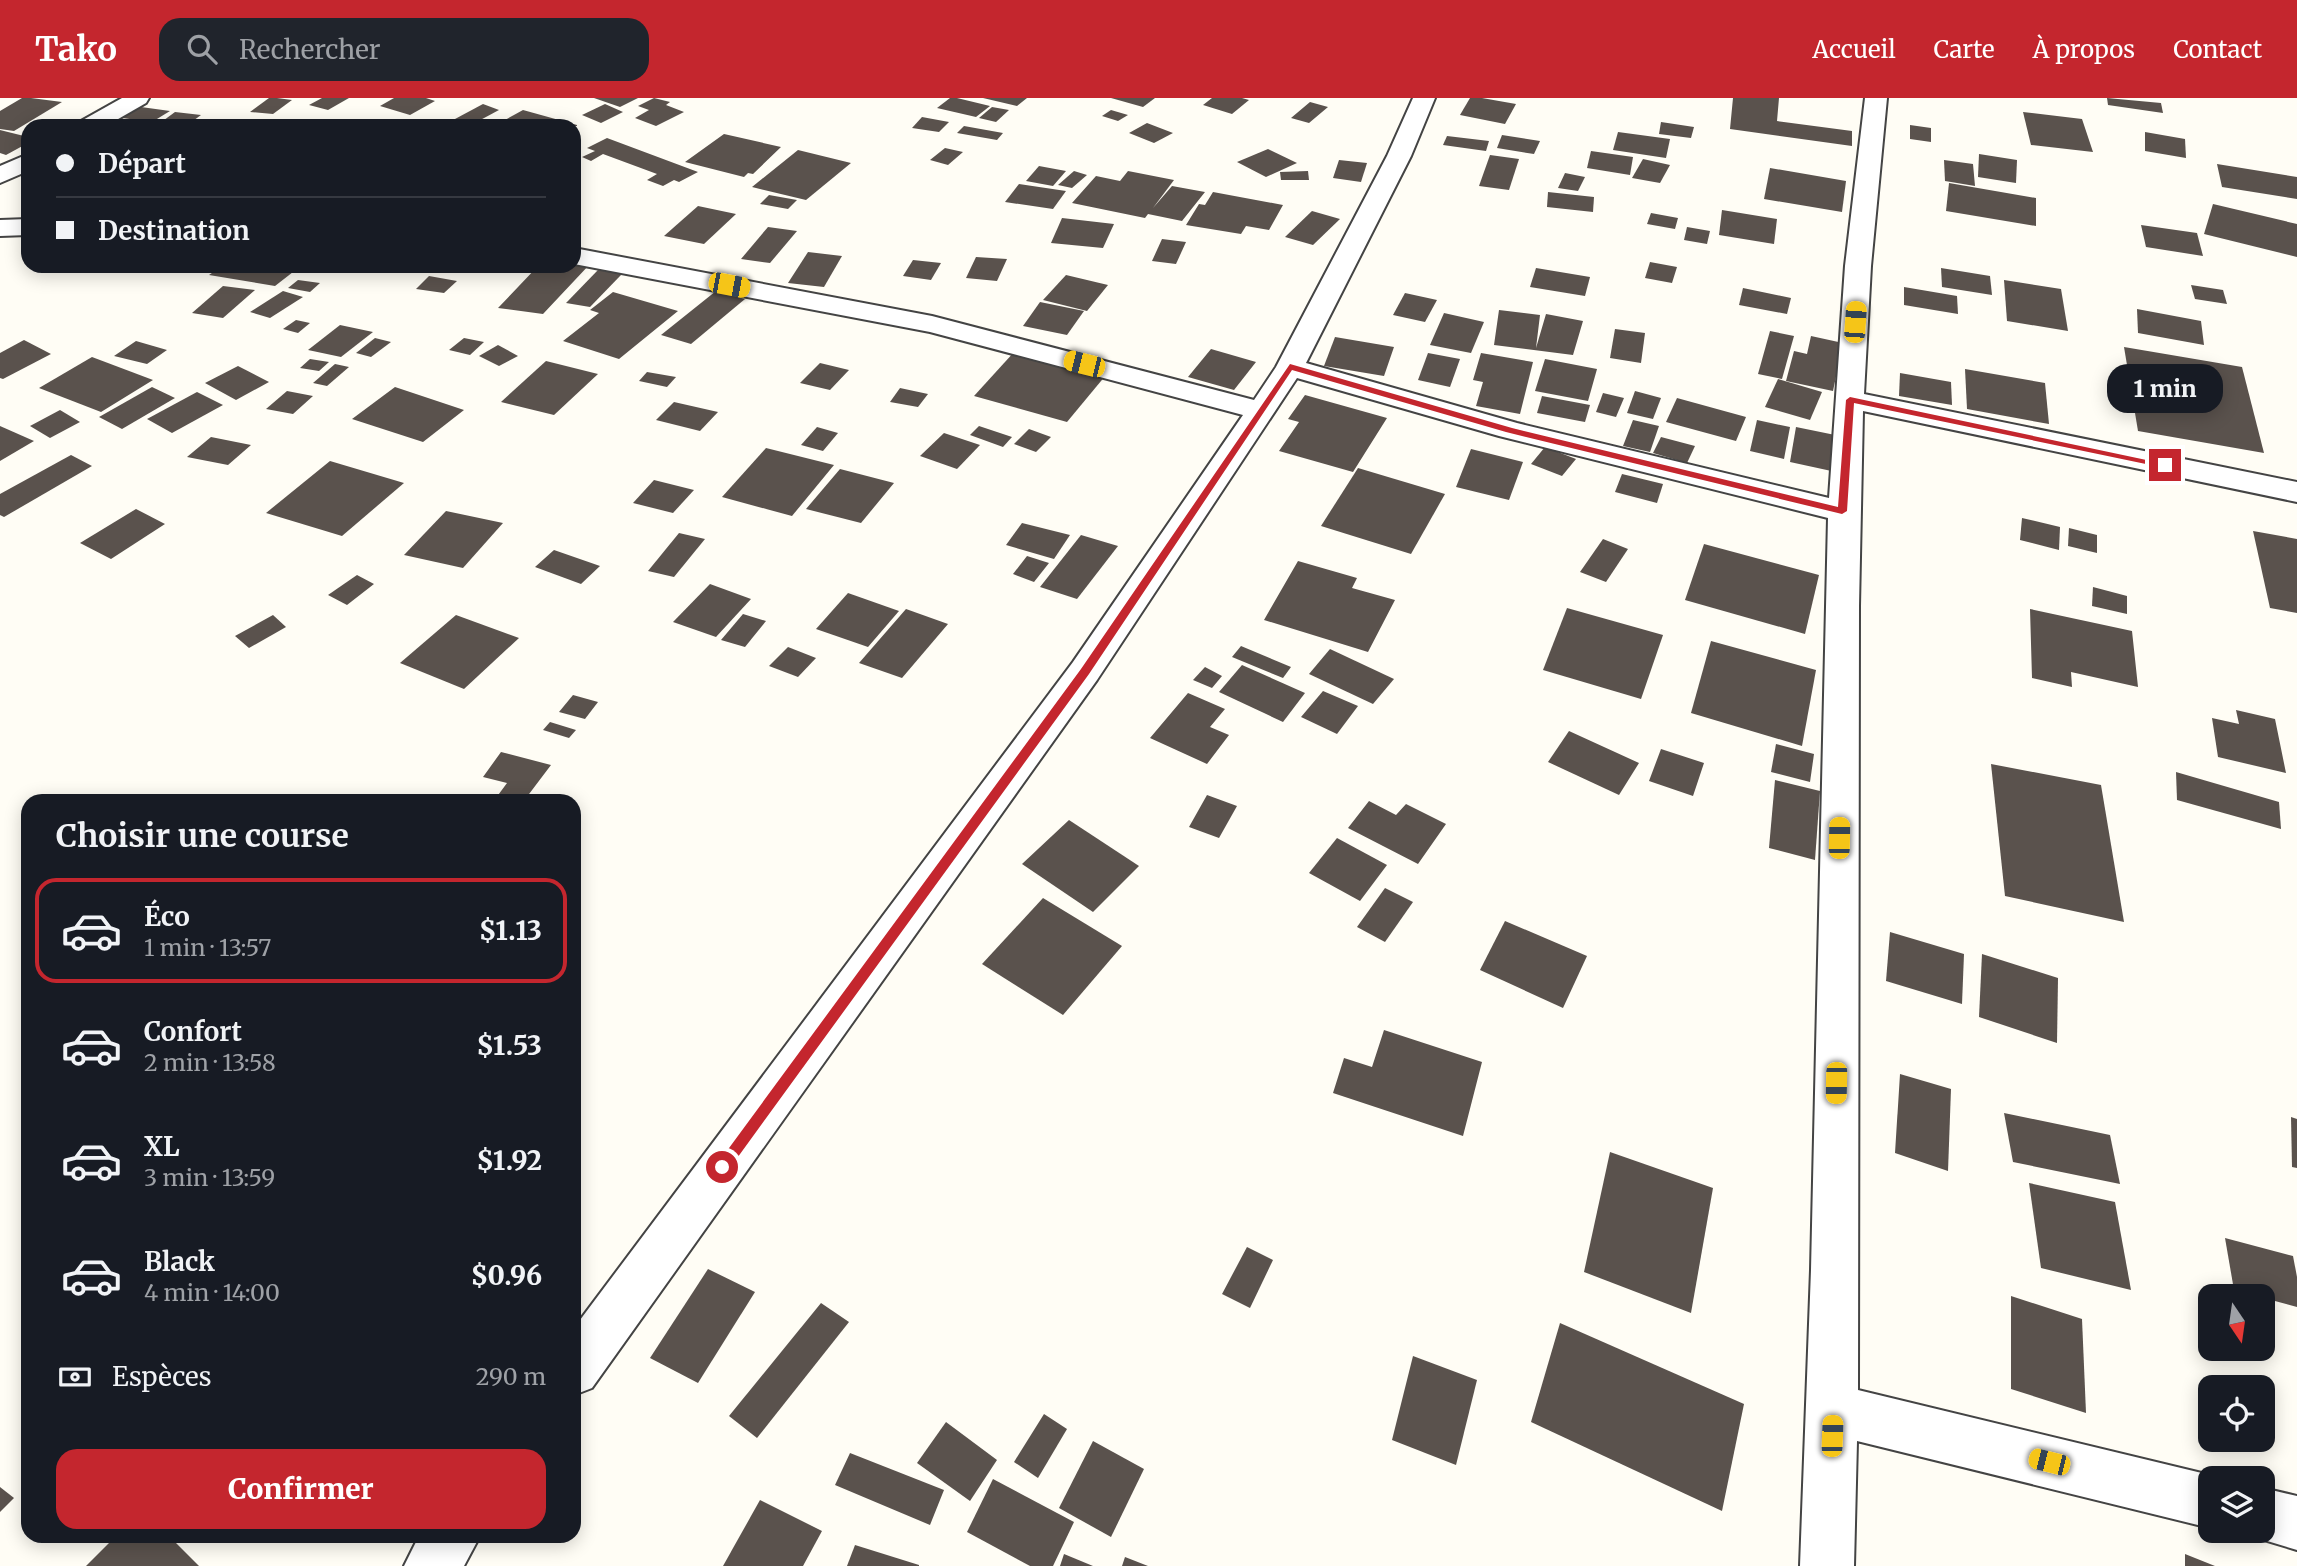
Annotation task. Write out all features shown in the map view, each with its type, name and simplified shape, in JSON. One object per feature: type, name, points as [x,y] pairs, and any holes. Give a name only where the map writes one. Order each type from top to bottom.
[{"type":"street","points":[[101,119],[138,98]]},
{"type":"street","points":[[581,1360],[1085,671],[1261,411],[1290,367],[1399,156],[1424,98]]},
{"type":"street","points":[[1827,1566],[1833,1410],[1842,511],[1866,167],[1876,98]]},
{"type":"street","points":[[0,176],[21,164]]},
{"type":"street","points":[[0,228],[21,227]]},
{"type":"street","points":[[581,257],[932,324],[1261,411]]},
{"type":"street","points":[[1290,367],[1509,430],[1842,511]]},
{"type":"street","points":[[1850,400],[2297,492]]},
{"type":"street","points":[[1833,1410],[2198,1499]]},
{"type":"street","points":[[2275,1518],[2297,1523]]},
{"type":"street","points":[[431,1566],[448,1543]]},
{"type":"building","points":[[22,98],[62,102],[34,119],[21,119],[21,127],[14,131],[0,129],[0,111]]},
{"type":"building","points":[[269,98],[292,100],[273,114],[250,112]]},
{"type":"building","points":[[322,98],[349,98],[328,110],[309,105]]},
{"type":"building","points":[[394,98],[426,98],[435,101],[410,115],[380,106]]},
{"type":"building","points":[[594,98],[638,98],[620,107]]},
{"type":"building","points":[[654,98],[670,102],[666,105],[684,112],[656,126],[635,118],[649,110],[638,106]]},
{"type":"building","points":[[950,98],[990,106],[976,117],[937,108]]},
{"type":"building","points":[[983,98],[1027,98],[1017,106]]},
{"type":"building","points":[[1111,98],[1155,98],[1143,107]]},
{"type":"building","points":[[1212,98],[1249,100],[1232,114],[1203,105]]},
{"type":"building","points":[[1470,98],[1516,104],[1505,124],[1460,115]]},
{"type":"building","points":[[1733,98],[1779,98],[1777,121],[1852,131],[1852,146],[1730,129]]},
{"type":"building","points":[[2107,98],[2161,103],[2163,113],[2108,105]]},
{"type":"building","points":[[1310,102],[1328,107],[1309,123],[1291,118]]},
{"type":"building","points":[[483,104],[499,110],[482,119],[455,119]]},
{"type":"building","points":[[605,104],[623,112],[601,123],[582,115]]},
{"type":"building","points":[[141,107],[170,111],[157,119],[122,118]]},
{"type":"building","points":[[992,107],[1009,110],[996,122],[979,118]]},
{"type":"building","points":[[523,110],[555,119],[507,119]]},
{"type":"building","points":[[1111,110],[1128,115],[1118,121],[1102,116]]},
{"type":"building","points":[[175,112],[201,115],[196,119],[166,119]]},
{"type":"building","points":[[2023,112],[2082,119],[2093,152],[2031,145]]},
{"type":"building","points":[[922,117],[949,122],[939,132],[912,128]]},
{"type":"building","points":[[1661,122],[1694,127],[1691,138],[1659,134]]},
{"type":"building","points":[[1147,123],[1173,133],[1154,143],[1129,133]]},
{"type":"building","points":[[1910,125],[1931,128],[1931,142],[1910,139]]},
{"type":"building","points":[[964,126],[1003,133],[997,140],[957,133]]},
{"type":"building","points":[[0,130],[21,135],[21,147],[6,155],[0,153]]},
{"type":"building","points":[[1618,132],[1670,139],[1666,158],[1613,150]]},
{"type":"building","points":[[2145,132],[2185,139],[2186,158],[2145,151]]},
{"type":"building","points":[[724,134],[781,147],[753,174],[748,173],[744,177],[685,162]]},
{"type":"building","points":[[1502,135],[1540,141],[1534,154],[1497,148]]},
{"type":"building","points":[[1447,136],[1489,141],[1486,151],[1443,145]]},
{"type":"building","points":[[607,138],[698,172],[679,182],[674,180],[663,186],[647,180],[657,174],[603,154],[591,161],[582,157],[595,151],[587,148]]},
{"type":"building","points":[[945,148],[963,152],[948,165],[930,160]]},
{"type":"building","points":[[1268,149],[1297,163],[1266,177],[1237,162]]},
{"type":"building","points":[[798,150],[851,163],[806,200],[752,187]]},
{"type":"building","points":[[1591,151],[1633,157],[1630,175],[1587,168]]},
{"type":"building","points":[[1979,154],[2017,160],[2016,183],[1978,177]]},
{"type":"building","points":[[1490,155],[1519,159],[1509,190],[1479,186]]},
{"type":"building","points":[[1643,159],[1670,165],[1660,183],[1632,178]]},
{"type":"building","points":[[1339,160],[1367,163],[1361,182],[1333,178]]},
{"type":"building","points":[[1944,160],[1973,164],[1975,186],[1945,181]]},
{"type":"building","points":[[2217,164],[2297,177],[2297,199],[2222,187]]},
{"type":"building","points":[[1039,166],[1066,171],[1053,186],[1026,181]]},
{"type":"building","points":[[1770,168],[1846,181],[1842,212],[1764,199]]},
{"type":"building","points":[[1074,171],[1087,175],[1072,188],[1058,185]]},
{"type":"building","points":[[1128,171],[1174,180],[1153,208],[1172,186],[1205,192],[1182,221],[1148,214],[1145,218],[1072,203],[1096,176],[1120,181]]},
{"type":"building","points":[[1308,171],[1309,180],[1281,180],[1280,172]]},
{"type":"building","points":[[1565,173],[1585,177],[1578,191],[1558,188]]},
{"type":"building","points":[[1949,183],[2036,198],[2036,226],[1946,211]]},
{"type":"building","points":[[1019,184],[1066,191],[1053,209],[1005,202]]},
{"type":"building","points":[[1213,192],[1283,205],[1269,230],[1246,226],[1241,234],[1186,225],[1199,204],[1205,205]]},
{"type":"building","points":[[1548,192],[1594,197],[1593,212],[1547,207]]},
{"type":"building","points":[[769,195],[797,200],[788,209],[760,204]]},
{"type":"building","points":[[2213,204],[2297,224],[2297,257],[2204,234]]},
{"type":"building","points":[[698,206],[736,214],[704,244],[664,236]]},
{"type":"building","points":[[1722,210],[1777,219],[1774,244],[1719,235]]},
{"type":"building","points":[[1312,211],[1340,219],[1313,245],[1285,237]]},
{"type":"building","points":[[1651,213],[1678,218],[1675,229],[1647,224]]},
{"type":"building","points":[[1062,218],[1114,224],[1103,248],[1051,243]]},
{"type":"building","points":[[2141,225],[2197,233],[2203,256],[2146,247]]},
{"type":"building","points":[[768,227],[797,231],[770,263],[741,259]]},
{"type":"building","points":[[1687,227],[1710,231],[1707,244],[1684,240]]},
{"type":"building","points":[[1162,239],[1186,242],[1176,264],[1152,261]]},
{"type":"building","points":[[808,252],[842,256],[824,287],[788,283]]},
{"type":"building","points":[[976,257],[1007,259],[997,281],[966,278]]},
{"type":"building","points":[[913,260],[941,263],[931,280],[903,276]]},
{"type":"building","points":[[1650,262],[1677,267],[1672,283],[1645,278]]},
{"type":"building","points":[[581,263],[590,264],[543,314],[498,308],[531,273],[581,273]]},
{"type":"building","points":[[1536,268],[1590,277],[1585,296],[1530,287]]},
{"type":"building","points":[[1941,268],[1990,276],[1992,295],[1942,287]]},
{"type":"building","points":[[598,270],[622,274],[590,307],[566,303]]},
{"type":"building","points":[[212,273],[292,273],[275,286],[209,275]]},
{"type":"building","points":[[1066,275],[1108,285],[1087,311],[1043,300]]},
{"type":"building","points":[[429,276],[457,281],[444,293],[416,289]]},
{"type":"building","points":[[298,280],[320,283],[310,292],[288,288]]},
{"type":"building","points":[[2004,280],[2061,289],[2068,331],[2007,321]]},
{"type":"building","points":[[2191,285],[2223,290],[2227,304],[2195,299]]},
{"type":"building","points":[[223,286],[255,290],[223,318],[192,313]]},
{"type":"building","points":[[1904,287],[1957,296],[1958,314],[1904,305]]},
{"type":"building","points":[[1743,288],[1791,298],[1787,314],[1739,305]]},
{"type":"building","points":[[283,291],[303,297],[270,318],[250,312]]},
{"type":"building","points":[[716,291],[745,299],[691,344],[661,335]]},
{"type":"building","points":[[613,292],[678,311],[619,359],[563,341],[599,313],[590,310]]},
{"type":"building","points":[[1405,293],[1437,300],[1425,322],[1393,315]]},
{"type":"building","points":[[1040,302],[1084,311],[1067,335],[1023,326]]},
{"type":"building","points":[[2137,309],[2201,321],[2204,345],[2138,333]]},
{"type":"building","points":[[1499,310],[1540,315],[1536,348],[1546,314],[1583,321],[1573,355],[1494,345]]},
{"type":"building","points":[[1444,313],[1484,322],[1471,353],[1430,345]]},
{"type":"building","points":[[296,320],[310,323],[298,333],[283,329]]},
{"type":"building","points":[[340,325],[373,332],[341,357],[308,350]]},
{"type":"building","points":[[1615,329],[1645,333],[1641,363],[1610,358]]},
{"type":"building","points":[[1770,331],[1794,336],[1782,379],[1758,374]]},
{"type":"building","points":[[1811,336],[1843,343],[1833,391],[1786,381],[1794,351],[1807,354]]},
{"type":"building","points":[[1335,337],[1394,347],[1384,376],[1324,366]]},
{"type":"building","points":[[375,338],[391,342],[371,357],[356,353]]},
{"type":"building","points":[[464,338],[484,342],[470,355],[449,350]]},
{"type":"building","points":[[24,340],[51,354],[3,379],[0,378],[0,353]]},
{"type":"building","points":[[136,341],[167,350],[147,364],[114,356]]},
{"type":"building","points":[[498,345],[518,356],[499,366],[479,356]]},
{"type":"building","points":[[2124,347],[2242,367],[2264,453],[2138,431]]},
{"type":"building","points":[[1211,349],[1256,362],[1234,390],[1188,377]]},
{"type":"building","points":[[1015,351],[1106,375],[1067,422],[974,396]]},
{"type":"building","points":[[1428,353],[1460,359],[1450,387],[1418,380]]},
{"type":"building","points":[[1481,353],[1533,362],[1520,414],[1476,406],[1483,382],[1473,380]]},
{"type":"building","points":[[92,357],[153,380],[101,412],[39,388]]},
{"type":"building","points":[[310,359],[329,362],[319,371],[300,368]]},
{"type":"building","points":[[1545,359],[1597,369],[1588,401],[1535,391]]},
{"type":"building","points":[[546,361],[598,374],[554,415],[501,402]]},
{"type":"building","points":[[820,363],[849,370],[830,390],[800,383]]},
{"type":"building","points":[[335,364],[349,367],[327,386],[313,383]]},
{"type":"building","points":[[238,366],[269,382],[236,400],[205,383]]},
{"type":"building","points":[[1965,369],[2045,383],[2049,424],[1967,409]]},
{"type":"building","points":[[647,372],[676,377],[667,387],[639,381]]},
{"type":"building","points":[[1900,373],[1951,382],[1952,405],[1899,396]]},
{"type":"building","points":[[1778,379],[1822,392],[1810,420],[1765,407]]},
{"type":"building","points":[[152,387],[175,398],[122,429],[99,417]]},
{"type":"building","points":[[395,387],[464,410],[423,442],[352,419]]},
{"type":"building","points":[[900,388],[928,394],[918,407],[890,402]]},
{"type":"building","points":[[287,391],[313,396],[293,414],[266,409]]},
{"type":"building","points":[[1635,391],[1661,398],[1653,419],[1627,413]]},
{"type":"building","points":[[197,392],[223,405],[172,433],[147,419]]},
{"type":"building","points":[[1603,393],[1624,398],[1616,417],[1596,412]]},
{"type":"building","points":[[1305,395],[1387,418],[1353,472],[1279,451],[1299,422],[1288,419]]},
{"type":"building","points":[[1542,396],[1590,405],[1585,422],[1537,413]]},
{"type":"building","points":[[1677,398],[1746,417],[1736,441],[1666,422]]},
{"type":"building","points":[[674,402],[718,412],[700,431],[656,420]]},
{"type":"building","points":[[60,410],[80,422],[50,438],[30,426]]},
{"type":"building","points":[[1633,420],[1659,426],[1650,452],[1623,446]]},
{"type":"building","points":[[1757,420],[1790,427],[1784,459],[1750,451]]},
{"type":"building","points":[[0,426],[34,441],[0,461]]},
{"type":"building","points":[[979,426],[1012,437],[1003,447],[970,435]]},
{"type":"building","points":[[817,427],[838,433],[823,451],[801,445]]},
{"type":"building","points":[[1796,427],[1840,436],[1836,472],[1790,462]]},
{"type":"building","points":[[1029,429],[1051,437],[1036,452],[1014,444]]},
{"type":"building","points":[[944,433],[980,445],[957,469],[920,456]]},
{"type":"building","points":[[211,437],[251,445],[228,465],[187,457]]},
{"type":"building","points":[[1661,437],[1695,446],[1687,463],[1653,453]]},
{"type":"building","points":[[1545,447],[1576,459],[1562,476],[1531,464]]},
{"type":"building","points":[[766,448],[834,465],[792,516],[722,497]]},
{"type":"building","points":[[1471,449],[1523,462],[1509,500],[1456,487]]},
{"type":"building","points":[[71,455],[92,466],[4,517],[0,515],[0,494]]},
{"type":"building","points":[[330,461],[404,483],[342,536],[266,513]]},
{"type":"building","points":[[1358,468],[1445,494],[1411,554],[1321,526]]},
{"type":"building","points":[[840,469],[894,483],[861,523],[806,509]]},
{"type":"building","points":[[1622,474],[1663,484],[1657,503],[1615,492]]},
{"type":"building","points":[[654,480],[694,490],[673,513],[633,503]]},
{"type":"building","points":[[136,509],[165,524],[111,559],[80,543]]},
{"type":"building","points":[[446,511],[503,523],[463,568],[404,555]]},
{"type":"building","points":[[2022,518],[2060,527],[2059,550],[2020,540]]},
{"type":"building","points":[[1022,523],[1070,535],[1054,559],[1006,545]]},
{"type":"building","points":[[2069,528],[2097,535],[2097,553],[2068,546]]},
{"type":"building","points":[[2253,531],[2297,539],[2297,613],[2270,608]]},
{"type":"building","points":[[679,533],[705,539],[674,577],[648,571]]},
{"type":"building","points":[[1081,535],[1118,546],[1077,599],[1040,587]]},
{"type":"building","points":[[1603,539],[1628,549],[1606,582],[1580,572]]},
{"type":"building","points":[[1704,544],[1819,575],[1805,634],[1685,600]]},
{"type":"building","points":[[554,550],[600,566],[581,584],[535,567]]},
{"type":"building","points":[[1027,556],[1049,563],[1034,582],[1013,574]]},
{"type":"building","points":[[1298,561],[1357,578],[1352,588],[1395,600],[1368,652],[1264,620]]},
{"type":"building","points":[[357,575],[374,584],[347,605],[328,595]]},
{"type":"building","points":[[710,584],[751,599],[716,637],[673,622]]},
{"type":"building","points":[[2093,587],[2127,596],[2127,614],[2092,606]]},
{"type":"building","points":[[848,593],[899,611],[868,647],[816,629]]},
{"type":"building","points":[[1567,608],[1663,635],[1641,699],[1543,670]]},
{"type":"building","points":[[906,609],[948,624],[902,678],[859,663]]},
{"type":"building","points":[[2030,609],[2132,631],[2138,687],[2071,672],[2072,687],[2032,678]]},
{"type":"building","points":[[743,614],[766,621],[745,647],[721,640]]},
{"type":"building","points":[[273,615],[286,627],[249,648],[235,636]]},
{"type":"building","points":[[456,615],[519,638],[464,689],[400,663]]},
{"type":"building","points":[[1711,641],[1816,670],[1802,746],[1691,713]]},
{"type":"building","points":[[1241,646],[1291,667],[1283,678],[1232,657]]},
{"type":"building","points":[[788,647],[816,658],[798,677],[769,666]]},
{"type":"building","points":[[1330,649],[1394,679],[1373,704],[1309,674]]},
{"type":"building","points":[[1242,665],[1305,693],[1283,722],[1219,692]]},
{"type":"building","points":[[1205,667],[1222,676],[1212,688],[1193,680]]},
{"type":"building","points":[[1323,691],[1358,706],[1337,734],[1301,717]]},
{"type":"building","points":[[1188,693],[1225,709],[1210,727],[1229,735],[1207,764],[1150,738]]},
{"type":"building","points":[[573,695],[598,702],[585,719],[559,712]]},
{"type":"building","points":[[2236,710],[2275,719],[2286,773],[2218,757],[2212,718],[2239,724]]},
{"type":"building","points":[[550,722],[576,730],[569,738],[543,730]]},
{"type":"building","points":[[1569,731],[1639,763],[1619,795],[1548,762]]},
{"type":"building","points":[[1776,744],[1814,754],[1810,782],[1771,772]]},
{"type":"building","points":[[1661,749],[1704,763],[1693,796],[1649,781]]},
{"type":"building","points":[[501,752],[551,765],[529,794],[499,794],[507,783],[483,777]]},
{"type":"building","points":[[1991,764],[2101,785],[2124,922],[2005,896]]},
{"type":"building","points":[[2176,772],[2279,802],[2281,829],[2177,800]]},
{"type":"building","points":[[1775,780],[1820,791],[1815,860],[1769,848]]},
{"type":"building","points":[[1207,795],[1237,806],[1219,838],[1189,827]]},
{"type":"building","points":[[1369,801],[1396,815],[1406,804],[1446,824],[1418,864],[1348,828]]},
{"type":"building","points":[[1069,820],[1139,866],[1093,912],[1022,864]]},
{"type":"building","points":[[1337,838],[1387,865],[1360,901],[1309,873]]},
{"type":"building","points":[[1385,888],[1413,902],[1385,942],[1357,927]]},
{"type":"building","points":[[1043,898],[1122,946],[1063,1015],[982,964]]},
{"type":"building","points":[[1505,921],[1587,956],[1563,1008],[1480,970]]},
{"type":"building","points":[[1890,932],[1964,954],[1962,1004],[1886,981]]},
{"type":"building","points":[[1982,954],[2058,978],[2057,1043],[1979,1017]]},
{"type":"building","points":[[1384,1030],[1482,1062],[1463,1136],[1333,1093],[1344,1058],[1372,1067]]},
{"type":"building","points":[[1900,1074],[1951,1089],[1948,1171],[1895,1153]]},
{"type":"building","points":[[2004,1113],[2110,1135],[2120,1184],[2013,1162]]},
{"type":"building","points":[[2291,1117],[2297,1119],[2297,1168],[2292,1167]]},
{"type":"building","points":[[1610,1152],[1713,1188],[1691,1313],[1584,1272]]},
{"type":"building","points":[[2029,1183],[2115,1202],[2131,1290],[2041,1268]]},
{"type":"building","points":[[2225,1238],[2293,1256],[2297,1277],[2297,1307],[2275,1301],[2275,1284],[2233,1284]]},
{"type":"building","points":[[1247,1247],[1273,1260],[1250,1308],[1222,1294]]},
{"type":"building","points":[[708,1269],[755,1292],[698,1383],[650,1358]]},
{"type":"building","points":[[2011,1296],[2082,1319],[2086,1413],[2011,1389]]},
{"type":"building","points":[[821,1303],[849,1322],[757,1438],[729,1416]]},
{"type":"building","points":[[1560,1323],[1744,1404],[1722,1511],[1531,1422]]},
{"type":"building","points":[[1413,1356],[1477,1380],[1456,1465],[1392,1440]]},
{"type":"building","points":[[1044,1414],[1067,1429],[1038,1478],[1014,1462]]},
{"type":"building","points":[[946,1422],[997,1460],[970,1501],[917,1463]]},
{"type":"building","points":[[1093,1441],[1144,1469],[1111,1537],[1059,1508]]},
{"type":"building","points":[[850,1453],[944,1490],[930,1525],[835,1485]]},
{"type":"building","points":[[993,1479],[1074,1522],[1053,1566],[1030,1566],[967,1532]]},
{"type":"building","points":[[0,1487],[14,1498],[0,1512]]},
{"type":"building","points":[[760,1500],[822,1531],[803,1566],[723,1566]]},
{"type":"building","points":[[109,1543],[176,1543],[199,1566],[86,1566]]},
{"type":"building","points":[[855,1545],[919,1565],[919,1566],[847,1566]]},
{"type":"building","points":[[1064,1554],[1093,1566],[1060,1566]]},
{"type":"building","points":[[2185,1554],[2215,1566],[2185,1566]]},
{"type":"building","points":[[1125,1557],[1148,1566],[1122,1566]]},
{"type":"route","points":[[722,1167],[1085,671],[1290,367],[1509,430],[1842,511],[1850,400],[2165,465]]}]
